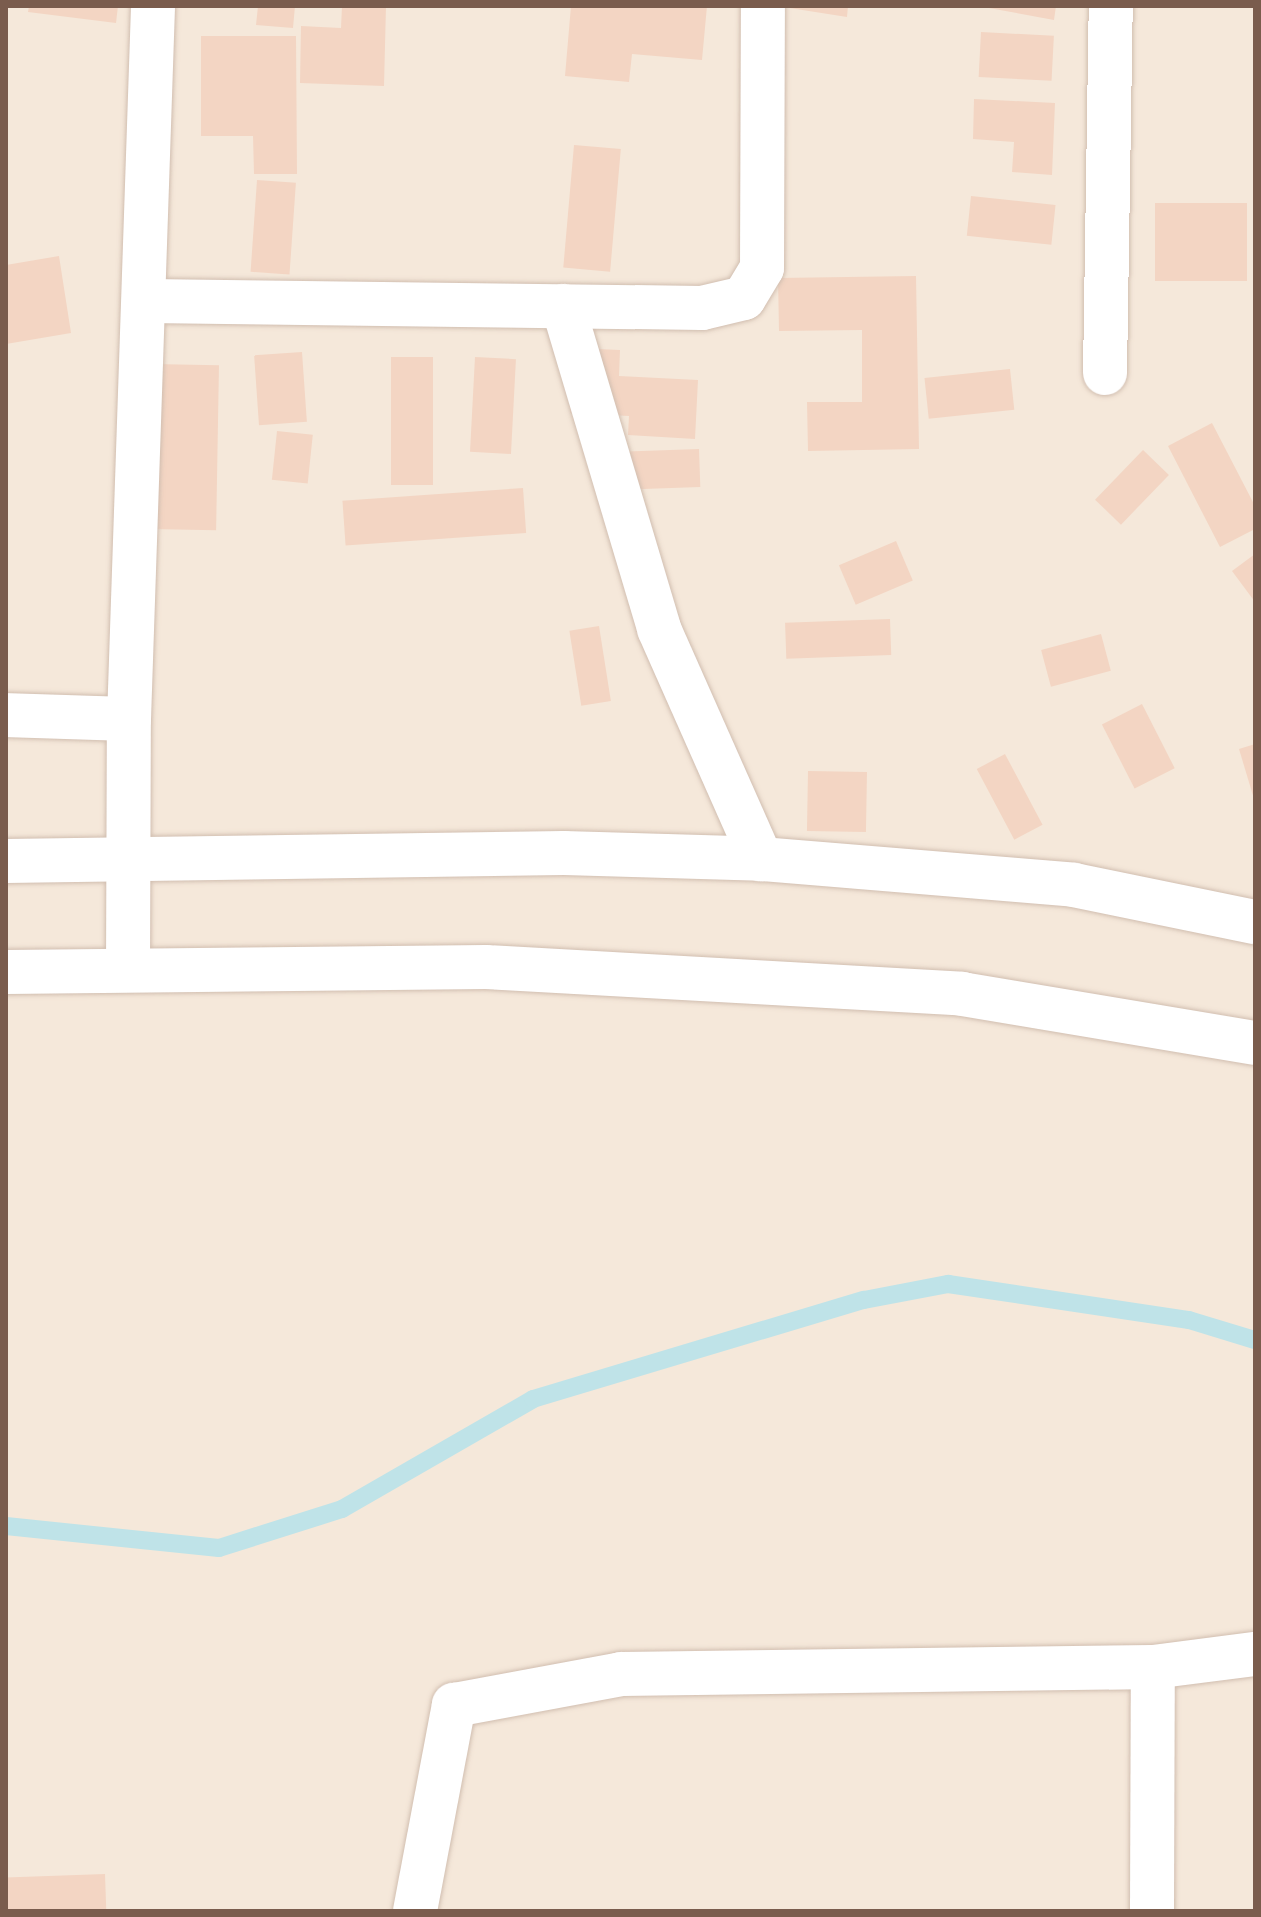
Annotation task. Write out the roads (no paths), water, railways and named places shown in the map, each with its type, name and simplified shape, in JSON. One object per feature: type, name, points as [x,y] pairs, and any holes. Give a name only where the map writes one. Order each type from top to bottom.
[{"type":"street","points":[[128,970],[133,858],[129,719],[147,301],[153,6]]},
{"type":"street","points":[[147,301],[702,308],[744,298],[762,268],[763,6]]},
{"type":"street","points":[[1105,373],[1111,6]]},
{"type":"street","points":[[563,306],[611,476],[659,629],[761,859]]},
{"type":"street","points":[[6,715],[129,719]]},
{"type":"street","points":[[6,861],[564,853],[761,859],[1074,885],[1255,922]]},
{"type":"street","points":[[6,972],[486,967],[962,994],[1255,1043]]},
{"type":"street","points":[[415,1911],[454,1705],[621,1674],[1153,1667],[1255,1654]]},
{"type":"street","points":[[1152,1911],[1153,1667]]},
{"type":"waterway","points":[[6,1526],[219,1548],[342,1509],[533,1399],[864,1300],[948,1284],[1189,1320],[1255,1340]]}]
